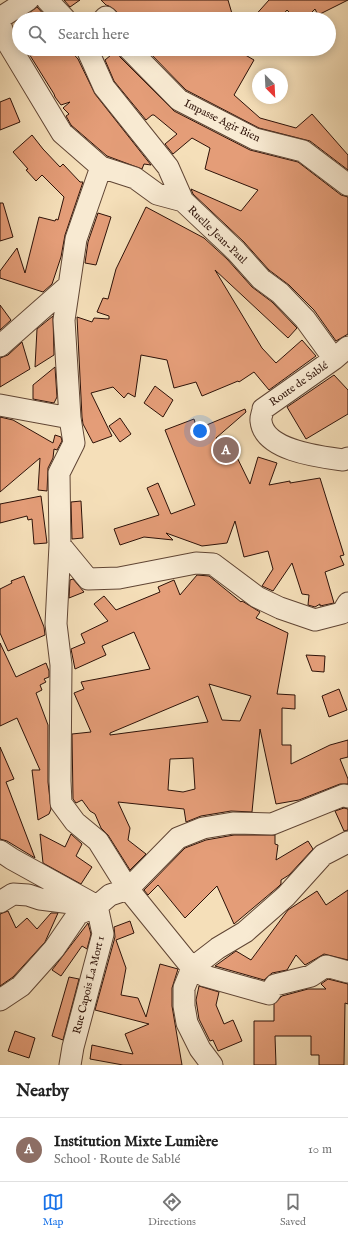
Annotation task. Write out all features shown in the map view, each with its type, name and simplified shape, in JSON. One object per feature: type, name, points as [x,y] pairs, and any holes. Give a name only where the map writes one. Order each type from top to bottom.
[{"type":"street","points":[[0,18],[28,0]]},
{"type":"street","points":[[47,0],[58,12]]},
{"type":"street","name":"Ruelle Jean-Paul","points":[[0,24],[6,40],[12,50]]},
{"type":"street","name":"Ruelle Jean-Paul","points":[[16,56],[62,133],[101,167],[134,178],[157,194],[183,202],[236,251],[261,279],[280,293],[341,353]]},
{"type":"street","points":[[91,56],[104,87],[168,167],[183,202]]},
{"type":"street","name":"Impasse Agir Bien","points":[[136,56],[179,100],[255,139],[303,151],[348,185]]},
{"type":"street","points":[[101,167],[76,239],[64,320],[70,418],[74,443],[59,473],[60,545],[56,624],[61,665],[61,803],[75,822],[98,841],[128,889],[192,968],[205,976],[269,994],[274,985],[311,976],[326,966],[348,972]]},
{"type":"street","points":[[0,346],[68,286]]},
{"type":"street","name":"Route de Sablé","points":[[341,353],[263,409],[261,421],[266,432],[282,446],[312,456],[343,460],[348,458]]},
{"type":"street","points":[[0,404],[70,418]]},
{"type":"street","points":[[60,545],[88,579],[119,578],[196,562],[213,564],[257,597],[316,620],[342,613],[348,603]]},
{"type":"street","points":[[0,1000],[21,986],[54,949],[78,914],[97,906],[110,895],[128,889],[178,838],[203,828],[233,822],[272,824],[344,795],[348,797]]},
{"type":"street","points":[[212,1065],[200,1049],[187,1023],[184,1006],[184,988],[192,968],[218,948],[245,932],[286,896],[323,856],[348,842]]},
{"type":"street","points":[[0,851],[97,906]]},
{"type":"street","points":[[0,902],[13,894],[97,906]]},
{"type":"street","name":"Rue Capois La Mort 1","points":[[70,1065],[73,1047],[103,934],[97,906]]},
{"type":"building","points":[[64,0],[80,0],[70,7]]},
{"type":"building","points":[[101,0],[228,0],[232,12],[116,12]]},
{"type":"building","points":[[269,0],[348,0],[324,12],[316,12],[315,9],[312,12],[289,12],[287,10],[285,12],[258,12]]},
{"type":"building","points":[[37,7],[42,12],[30,12]]},
{"type":"building","points":[[30,56],[75,56],[95,94],[151,165],[144,164],[142,169],[107,156],[71,125],[66,116],[69,114],[63,108],[70,102],[61,105]]},
{"type":"building","points":[[110,56],[120,56],[174,111],[250,150],[298,162],[341,195],[348,197],[348,334],[336,341],[314,310],[289,285],[269,270],[244,242],[193,194],[191,189],[241,211],[258,190],[205,169],[210,148],[192,138],[173,154],[165,144],[177,134],[154,115],[146,120],[114,81],[105,60]]},
{"type":"building","points":[[153,56],[247,56],[254,60],[234,95],[260,118],[296,128],[312,114],[348,155],[348,170],[310,141],[259,128],[186,90]]},
{"type":"building","points":[[10,98],[20,122],[0,130],[0,102]]},
{"type":"building","points":[[32,135],[60,167],[63,164],[80,182],[83,182],[65,235],[61,257],[52,284],[43,292],[0,278],[0,271],[17,248],[25,273],[39,217],[55,221],[56,219],[58,220],[64,197],[42,175],[36,181],[13,152]]},
{"type":"building","points":[[0,203],[3,203],[13,237],[0,241]]},
{"type":"building","points":[[146,207],[204,238],[227,259],[252,287],[272,302],[297,328],[288,338],[215,270],[262,348],[276,363],[302,340],[316,356],[269,390],[254,372],[239,382],[238,381],[202,396],[196,382],[174,388],[167,360],[141,355],[135,397],[128,393],[124,398],[113,387],[91,393],[112,436],[93,443],[83,424],[82,417],[77,317],[92,322],[94,318],[109,319],[109,316],[97,312],[103,298],[108,299],[116,269]]},
{"type":"building","points":[[98,213],[111,217],[96,265],[85,263],[88,242]]},
{"type":"building","points":[[0,305],[11,320],[0,330]]},
{"type":"building","points":[[53,316],[54,355],[35,367],[37,329]]},
{"type":"building","points":[[22,342],[30,369],[0,387],[0,358],[8,355]]},
{"type":"building","points":[[55,367],[57,397],[54,403],[33,399],[33,385]]},
{"type":"building","points":[[334,375],[348,390],[348,414],[306,439],[287,407]]},
{"type":"building","points":[[155,386],[173,400],[163,417],[144,403]]},
{"type":"building","points":[[245,409],[246,412],[216,438],[221,446],[229,441],[250,484],[258,457],[277,463],[269,485],[320,478],[344,555],[340,556],[344,565],[325,572],[334,603],[320,606],[320,604],[315,607],[308,605],[309,595],[302,594],[292,563],[273,591],[262,586],[273,569],[268,551],[244,557],[235,521],[227,543],[202,546],[166,533],[173,540],[144,537],[120,545],[114,529],[159,515],[147,488],[158,483],[171,514],[195,505],[165,430],[194,419],[197,429]]},
{"type":"building","points":[[0,417],[13,420],[53,443],[55,435],[61,437],[62,441],[57,450],[54,449],[53,458],[48,468],[47,491],[38,490],[40,458],[0,492]]},
{"type":"building","points":[[120,418],[131,434],[120,442],[109,426]]},
{"type":"building","points":[[41,496],[47,543],[34,544],[32,519],[28,520],[27,516],[0,523],[0,504]]},
{"type":"building","points":[[81,501],[83,538],[72,539],[71,502]]},
{"type":"building","points":[[197,575],[209,576],[241,602],[242,601],[260,612],[256,618],[288,633],[277,694],[295,695],[295,709],[282,708],[282,745],[291,745],[291,764],[330,745],[348,740],[348,757],[340,759],[348,779],[348,784],[340,784],[299,800],[276,804],[260,729],[252,812],[231,811],[201,816],[186,822],[184,809],[118,802],[130,828],[128,840],[146,854],[130,870],[108,835],[101,828],[95,814],[90,811],[82,800],[76,803],[73,799],[72,734],[91,732],[74,693],[84,689],[81,682],[150,669],[134,632],[102,646],[106,655],[75,669],[71,649],[85,643],[81,634],[108,621],[94,604],[104,596],[116,610],[160,592],[158,587],[174,580],[180,595]],"holes":[[[209,684],[251,696],[240,721],[222,720]],[[198,696],[208,722],[110,735],[110,733]],[[193,758],[195,789],[183,792],[168,790],[170,759]]]},
{"type":"building","points":[[24,576],[44,627],[45,635],[8,651],[0,633],[0,589],[12,583],[11,581]]},
{"type":"building","points":[[73,579],[84,592],[69,598],[70,580]]},
{"type":"building","points":[[0,643],[16,677],[46,663],[49,671],[49,677],[44,679],[46,682],[40,685],[42,690],[36,693],[48,725],[48,782],[51,809],[49,814],[38,820],[32,770],[40,770],[17,718],[0,726]]},
{"type":"building","points":[[306,655],[325,656],[324,672],[312,671]]},
{"type":"building","points":[[339,689],[347,710],[329,717],[322,696]]},
{"type":"building","points":[[0,747],[14,779],[6,782],[35,858],[7,841],[0,839]]},
{"type":"building","points":[[344,808],[348,809],[348,830],[344,831],[335,811]]},
{"type":"building","points":[[40,834],[65,847],[71,834],[82,844],[76,856],[92,867],[81,884],[43,863]]},
{"type":"building","points":[[234,835],[275,835],[275,844],[278,845],[276,860],[308,841],[313,849],[289,875],[281,880],[281,884],[278,887],[234,924],[217,886],[185,918],[158,885],[148,895],[144,890],[185,848],[206,840]]},
{"type":"building","points":[[348,890],[348,960],[324,954],[305,965],[296,955],[287,970],[272,973],[264,980],[215,966],[236,951],[251,960],[288,910],[317,891],[326,905]]},
{"type":"building","points":[[8,911],[16,928],[27,918],[37,929],[51,913],[58,913],[45,942],[13,977],[0,986],[0,914]]},
{"type":"building","points":[[130,921],[134,933],[116,940],[126,968],[121,995],[138,998],[146,1017],[160,964],[178,969],[172,988],[172,1006],[182,1065],[123,1065],[90,1059],[92,1045],[133,1054],[125,1034],[149,1024],[95,1010],[115,937],[114,927]]},
{"type":"building","points":[[88,923],[91,934],[87,949],[82,946],[61,976],[52,970]]},
{"type":"building","points":[[69,977],[79,979],[63,1040],[52,1036]]},
{"type":"building","points":[[328,979],[348,984],[348,1004],[345,1003],[344,1065],[319,1065],[319,1055],[311,1055],[311,1036],[275,1036],[276,1065],[254,1065],[254,1021],[274,1021],[274,1004],[282,996],[308,989],[326,989],[321,984]]},
{"type":"building","points":[[199,986],[219,992],[216,1005],[224,1024],[233,1020],[242,1041],[218,1051],[213,1040],[210,1041],[199,1019],[196,1000]]},
{"type":"building","points":[[15,1031],[35,1038],[29,1058],[8,1051]]},
{"type":"place","name":"Institution Mixte Lumière","points":[[226,450]]}]
